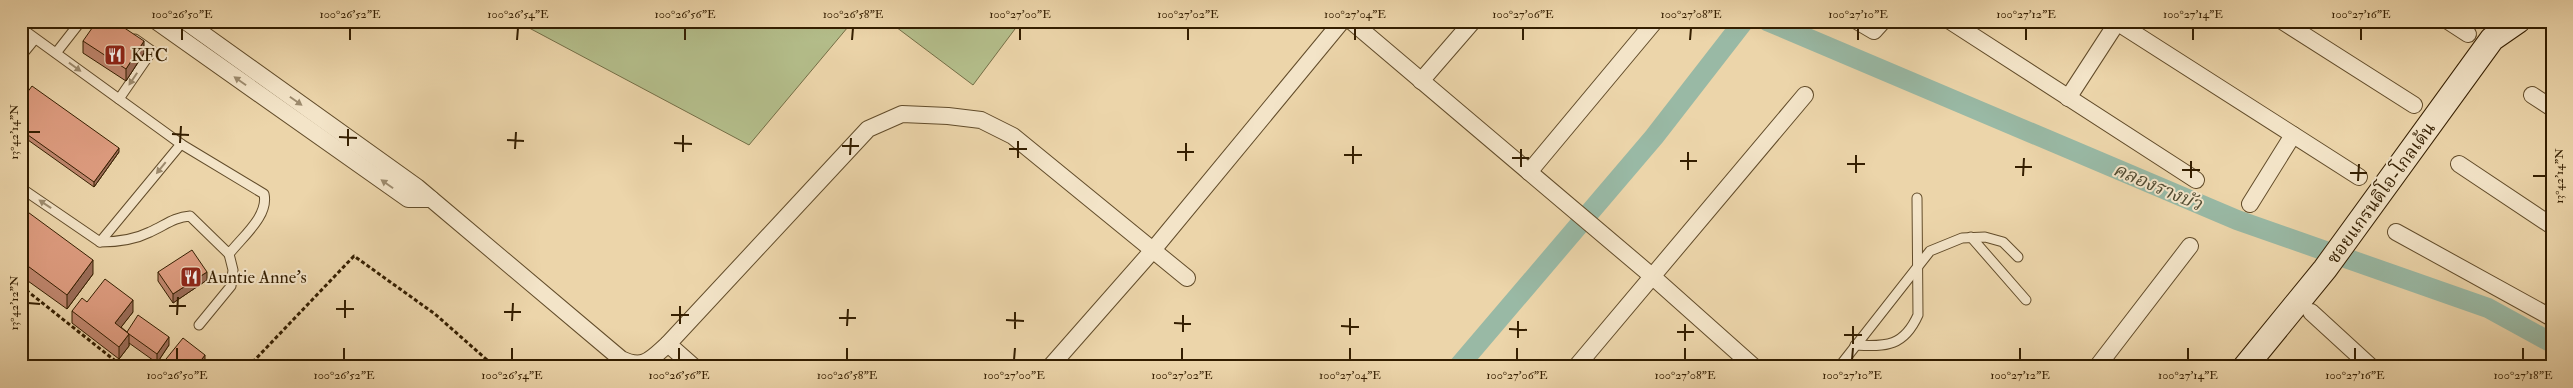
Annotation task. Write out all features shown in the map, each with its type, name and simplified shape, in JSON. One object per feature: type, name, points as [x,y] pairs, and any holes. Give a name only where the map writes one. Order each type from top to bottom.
[{"type":"street","points":[[156,21],[174,34],[265,89],[341,142],[408,199],[431,199],[620,360],[639,366],[647,362],[668,344],[868,129],[902,114],[981,120],[1013,136],[1187,278]]},
{"type":"street","points":[[174,34],[185,21],[265,89]]},
{"type":"street","points":[[1050,367],[1153,250],[1342,21]]},
{"type":"street","points":[[1351,21],[1653,277],[1754,367]]},
{"type":"street","points":[[1421,81],[1473,21]]},
{"type":"street","points":[[1529,172],[1655,21]]},
{"type":"street","points":[[1858,21],[1874,31],[1883,21]]},
{"type":"street","points":[[1950,21],[2196,180]]},
{"type":"street","points":[[2282,21],[2414,105]]},
{"type":"street","points":[[2448,21],[2468,34]]},
{"type":"street","name":"ซอยแกรนดิโอ-โกลเด้น","points":[[2245,367],[2325,269],[2492,39],[2518,21]]},
{"type":"street","points":[[2068,98],[2117,22],[2359,177]]},
{"type":"street","points":[[1576,367],[1805,95]]},
{"type":"street","points":[[2532,96],[2552,108]]},
{"type":"street","points":[[2250,204],[2293,135]]},
{"type":"street","points":[[2459,164],[2552,226]]},
{"type":"street","points":[[2396,232],[2552,318]]},
{"type":"street","points":[[2097,367],[2190,246]]},
{"type":"street","points":[[2311,312],[2371,367]]},
{"type":"street","points":[[668,344],[694,367]]},
{"type":"lane","points":[[56,53],[81,21]]},
{"type":"lane","points":[[21,28],[181,144],[264,194],[266,203],[263,212],[229,254]]},
{"type":"lane","points":[[120,99],[152,51],[125,31]]},
{"type":"lane","points":[[21,56],[36,39]]},
{"type":"lane","points":[[100,242],[181,144]]},
{"type":"lane","points":[[21,188],[100,242],[121,242],[150,232],[178,217],[190,216],[229,254],[233,270],[232,286],[199,325]]},
{"type":"lane","points":[[1856,345],[1879,346],[1897,341],[1910,332],[1918,316],[1917,198]]},
{"type":"lane","points":[[1971,237],[2026,300]]},
{"type":"lane","points":[[1839,367],[1930,251],[1962,238],[1985,237],[2003,242],[2018,257]]},
{"type":"path","points":[[248,367],[354,256],[435,314],[495,367]]},
{"type":"path","points":[[21,286],[124,367]]},
{"type":"green space","points":[[516,21],[853,21],[749,145]]},
{"type":"green space","points":[[888,21],[1021,21],[973,85]]},
{"type":"building","points":[[97,21],[114,21],[144,41],[126,69],[83,41]]},
{"type":"building","points":[[32,86],[119,148],[94,182],[21,130],[21,101]]},
{"type":"building","points":[[21,207],[93,260],[67,295],[21,261]]},
{"type":"building","points":[[192,250],[207,272],[173,294],[158,272]]},
{"type":"building","points":[[105,279],[133,300],[115,323],[129,334],[119,347],[72,311],[82,298],[87,302]]},
{"type":"building","points":[[138,315],[169,337],[157,354],[127,332]]},
{"type":"building","points":[[183,338],[205,355],[196,367],[165,367],[162,364]]},
{"type":"waterway","points":[[1458,367],[1654,137],[1744,21]]},
{"type":"waterway","name":"คลองรางบัว","points":[[1767,21],[2237,220],[2488,308],[2552,343]]},
{"type":"place","name":"KFC","points":[[115,55]]},
{"type":"place","name":"Auntie Anne's","points":[[191,277]]}]
